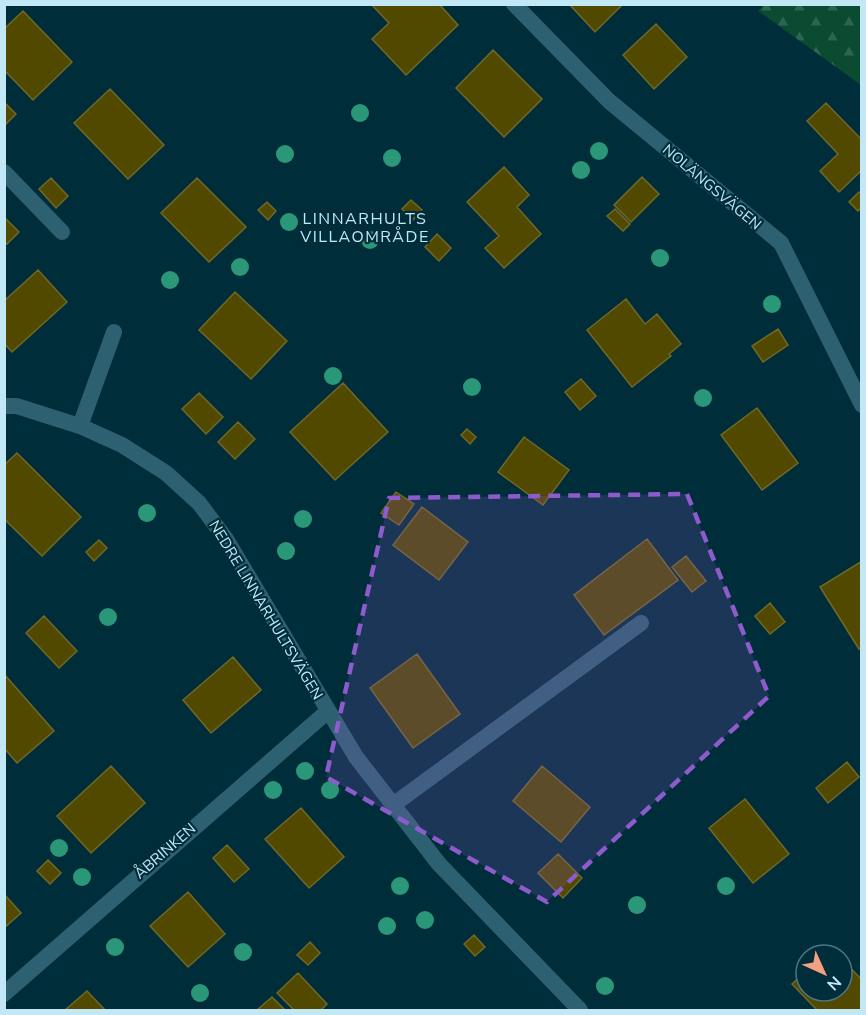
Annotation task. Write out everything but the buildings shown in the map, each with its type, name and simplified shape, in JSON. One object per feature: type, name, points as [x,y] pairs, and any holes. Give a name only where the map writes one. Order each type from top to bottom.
[{"type":"street","name":"NOLÄNGSVÄGEN","points":[[514,4],[609,101],[781,243],[861,405]]},
{"type":"street","points":[[4,172],[62,232]]},
{"type":"street","points":[[80,426],[114,332]]},
{"type":"street","name":"NEDRE LINNARHULTSVÄGEN","points":[[4,406],[17,406],[80,426],[122,445],[166,472],[199,503],[226,539],[356,756],[439,864],[580,1011]]},
{"type":"street","points":[[393,805],[641,623]]},
{"type":"street","name":"ÅBRINKEN","points":[[4,994],[328,711]]},
{"type":"highlighted area","points":[[687,494],[769,696],[547,902],[326,777],[389,498]]},
{"type":"green space","points":[[765,4],[861,5],[861,85],[758,11]]},
{"type":"district","name":"LINNARHULTS VILLAOMRÅDE","points":[[365,228]]}]
